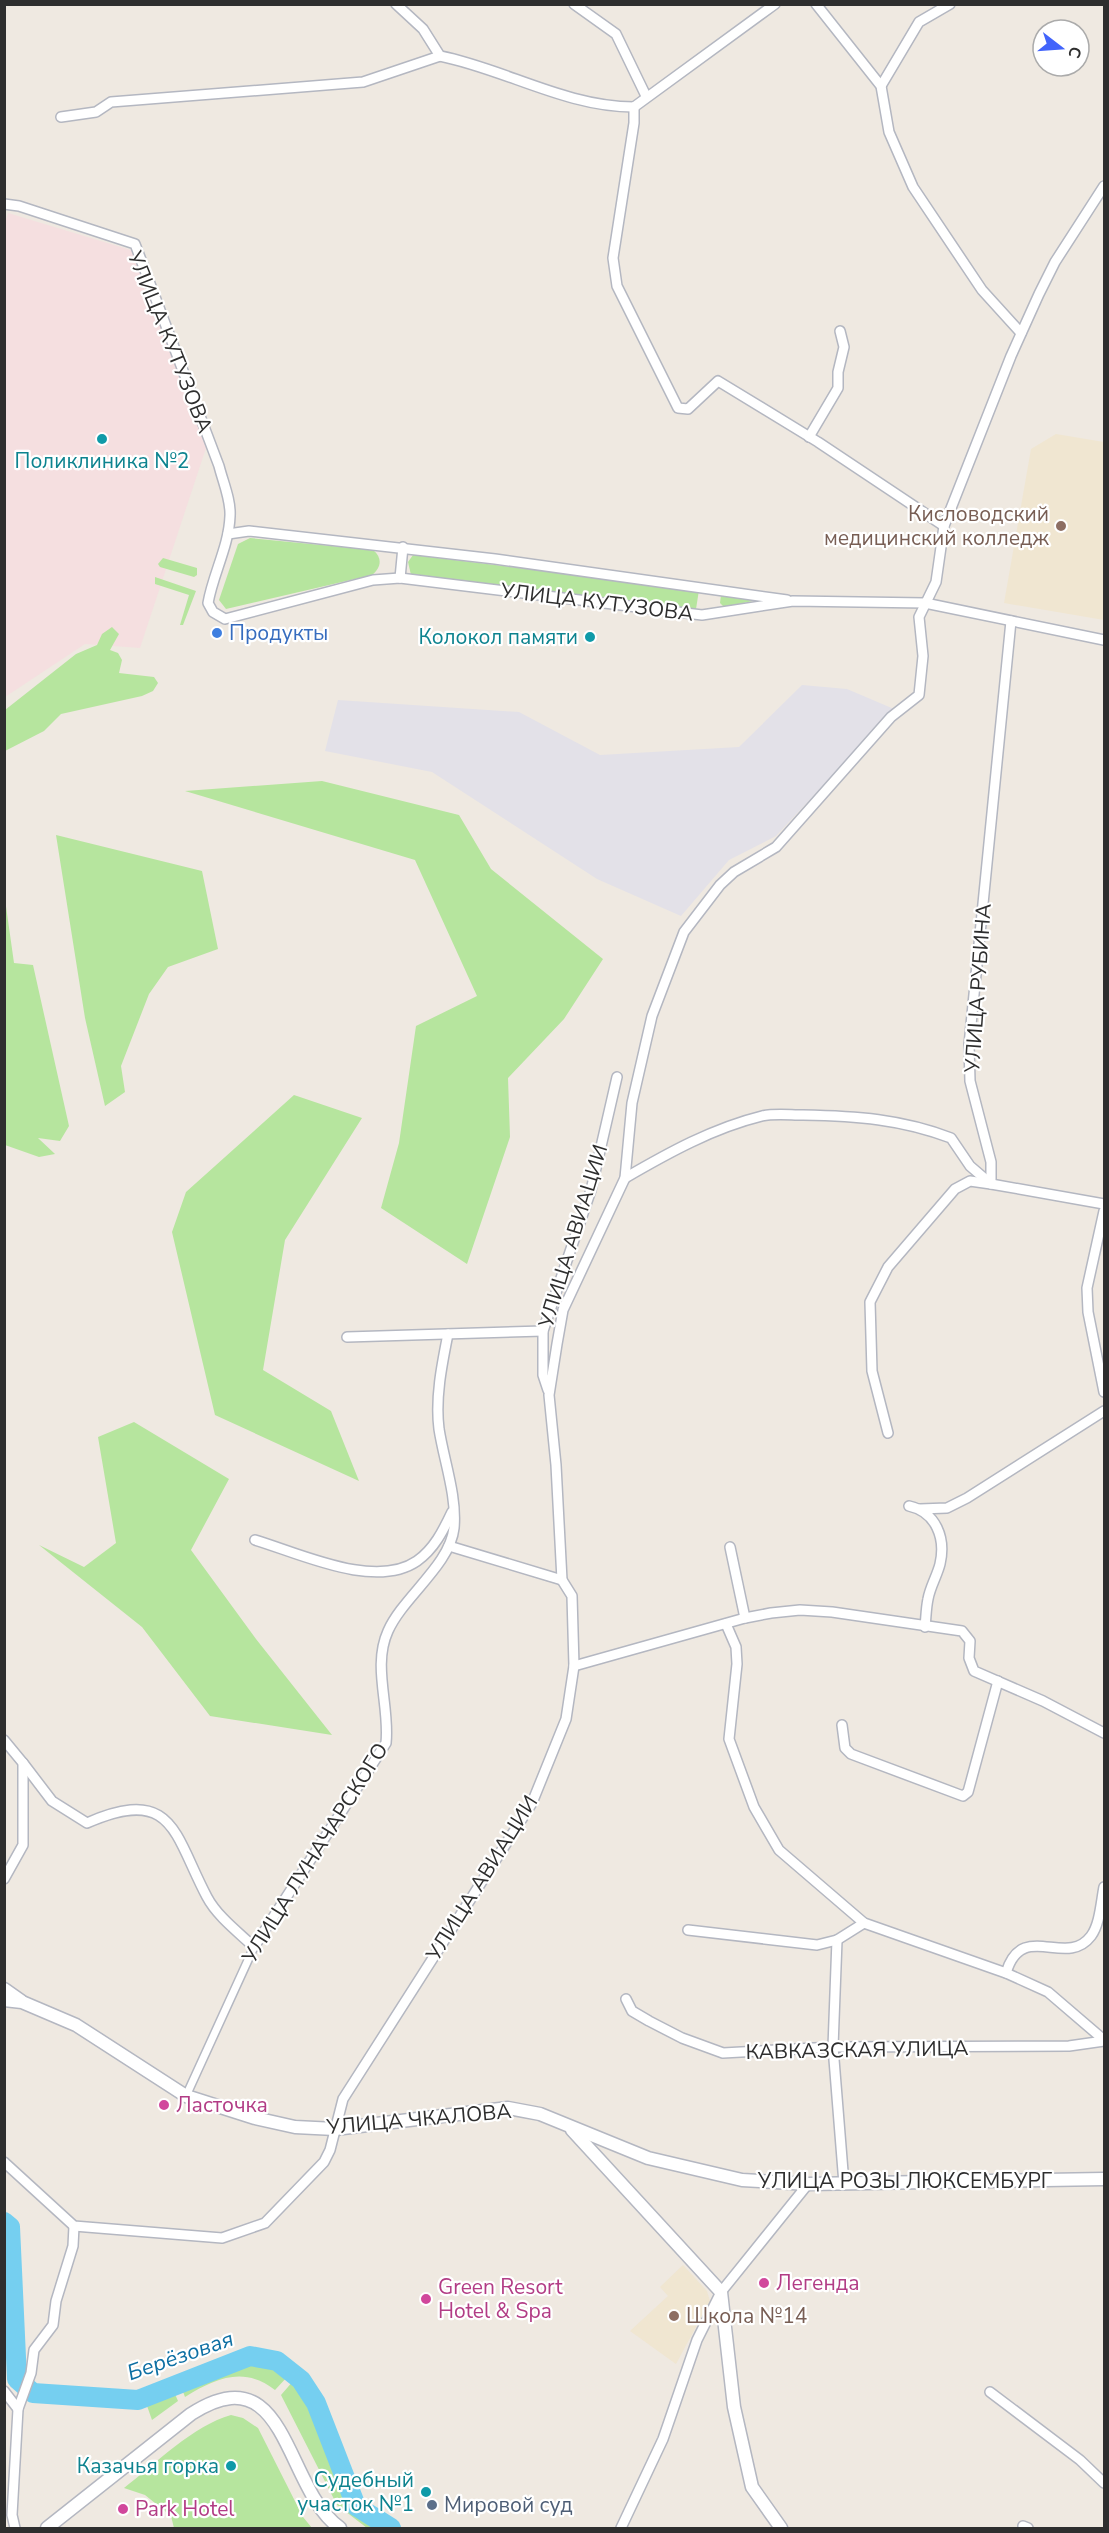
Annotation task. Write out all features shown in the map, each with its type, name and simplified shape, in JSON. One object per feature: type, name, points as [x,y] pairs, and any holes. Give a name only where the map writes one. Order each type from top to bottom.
[{"type":"street","points":[[396,4],[423,29],[440,56]]},
{"type":"street","points":[[574,4],[616,34],[646,96]]},
{"type":"street","points":[[61,117],[96,112],[111,102],[122,100],[363,82],[440,56],[466,61],[540,88],[620,107],[634,106],[775,4]]},
{"type":"street","points":[[816,4],[880,86],[889,132],[913,188],[982,290],[1021,333]]},
{"type":"street","points":[[880,86],[919,22],[950,4]]},
{"type":"street","points":[[634,106],[634,123],[612,258],[617,286],[664,386],[678,408],[688,409],[718,381],[809,437],[944,526]]},
{"type":"street","points":[[925,603],[936,582],[944,526],[1021,333],[1055,262],[1104,186]]},
{"type":"street","name":"УЛИЦА КУТУЗОВА","points":[[4,204],[19,206],[135,244],[219,466],[228,498],[230,515],[228,534],[208,603],[213,612],[225,619],[373,580],[400,578],[702,615],[793,601],[925,603],[1104,640]]},
{"type":"street","points":[[809,437],[838,388],[838,372],[844,347],[840,331]]},
{"type":"street","name":"УЛИЦА КУТУЗОВА","points":[[228,534],[249,531],[403,548],[752,593],[793,601]]},
{"type":"street","points":[[400,578],[403,548]]},
{"type":"street","name":"УЛИЦА АВИАЦИИ","points":[[549,1395],[563,1310],[625,1178],[632,1102],[652,1016],[684,932],[720,885],[734,872],[776,847],[891,717],[919,695],[923,656],[919,617],[925,603]]},
{"type":"street","name":"УЛИЦА РУБИНА","points":[[992,1184],[992,1162],[970,1081],[969,1045],[1011,621]]},
{"type":"street","name":"УЛИЦА АВИАЦИИ","points":[[74,2226],[222,2238],[265,2223],[324,2162],[330,2150],[343,2099],[532,1803],[566,1719],[574,1666],[572,1596],[562,1580],[556,1465],[549,1395],[543,1375],[543,1330],[591,1190],[617,1077]]},
{"type":"street","points":[[625,1178],[666,1154],[729,1125],[765,1115],[867,1116],[933,1131],[951,1138],[970,1166],[992,1184]]},
{"type":"street","points":[[888,1433],[872,1371],[870,1302],[888,1267],[955,1189],[970,1181],[1104,1204]]},
{"type":"street","points":[[1104,1210],[1103,1229],[1087,1288],[1088,1312],[1104,1392]]},
{"type":"street","points":[[348,1337],[543,1330]]},
{"type":"street","name":"УЛИЦА ЛУНАЧАРСКОГО","points":[[186,2096],[254,1947],[386,1743],[389,1722],[382,1681],[382,1647],[389,1629],[449,1546],[454,1529],[439,1426],[440,1373],[448,1334]]},
{"type":"street","points":[[920,1509],[947,1508],[967,1498],[1104,1411]]},
{"type":"street","points":[[909,1506],[930,1515],[937,1525],[941,1542],[940,1563],[928,1598],[925,1627]]},
{"type":"street","points":[[255,1540],[353,1570],[373,1573],[416,1562],[434,1545],[453,1510]]},
{"type":"street","points":[[449,1546],[562,1580]]},
{"type":"street","points":[[730,1547],[745,1618]]},
{"type":"street","points":[[574,1666],[745,1618],[800,1610],[821,1611],[962,1631],[968,1635],[970,1641],[969,1658],[974,1671],[1104,1733]]},
{"type":"street","points":[[726,1624],[736,1647],[737,1664],[729,1739],[754,1807],[779,1850],[864,1923],[1006,1972],[1048,1992],[1104,2040]]},
{"type":"street","points":[[842,1725],[845,1748],[851,1754],[963,1796],[968,1792],[998,1681]]},
{"type":"street","points":[[4,1740],[52,1801],[87,1823],[110,1813],[130,1810],[150,1813],[169,1822],[180,1837],[208,1899],[229,1924],[254,1947]]},
{"type":"street","points":[[4,1879],[23,1845],[23,1763]]},
{"type":"street","points":[[1006,1972],[1010,1958],[1018,1949],[1029,1946],[1072,1947],[1084,1944],[1092,1935],[1104,1887]]},
{"type":"street","points":[[688,1930],[818,1945],[837,1940],[864,1923]]},
{"type":"street","points":[[837,1940],[833,2047],[844,2184]]},
{"type":"street","points":[[4,1989],[22,2002]]},
{"type":"street","name":"КАВКАЗСКАЯ УЛИЦА","points":[[626,1999],[632,2011],[649,2022],[682,2038],[723,2053],[833,2047],[1070,2046],[1104,2040]]},
{"type":"street","name":"УЛИЦА ЧКАЛОВА","points":[[4,2000],[22,2002],[76,2025],[186,2096],[255,2118],[295,2127],[335,2129],[508,2108],[540,2114],[569,2127],[721,2292]]},
{"type":"street","name":"УЛИЦА РОЗЫ ЛЮКСЕМБУРГ","points":[[569,2127],[648,2158],[742,2180],[844,2184],[1104,2179]]},
{"type":"street","points":[[4,2162],[74,2226],[73,2246],[56,2301],[53,2325],[34,2350],[31,2373],[18,2409],[12,2515],[15,2529]]},
{"type":"street","points":[[621,2529],[663,2439],[697,2340],[721,2292],[808,2184]]},
{"type":"street","points":[[721,2292],[734,2407],[752,2487],[781,2529]]},
{"type":"street","points":[[4,2391],[18,2409]]},
{"type":"street","points":[[990,2392],[1080,2460],[1104,2483]]},
{"type":"street","points":[[47,2529],[191,2414],[210,2401],[235,2396],[257,2403],[271,2415],[318,2504],[340,2529]]},
{"type":"shaded area","points":[[8,213],[134,251],[207,445],[140,648],[85,644],[5,697],[4,225]]},
{"type":"shaded area","name":"Кисловодский медицинский колледж","points":[[1056,434],[1104,442],[1104,620],[1004,603],[1031,449]]},
{"type":"shaded area","points":[[802,685],[847,689],[894,709],[776,836],[729,860],[681,916],[597,879],[432,772],[325,751],[338,700],[519,712],[600,755],[739,747]]},
{"type":"shaded area","name":"Школа №14","points":[[683,2265],[707,2291],[710,2301],[676,2364],[630,2331],[668,2296],[660,2287]]},
{"type":"green space","points":[[250,538],[373,550],[380,563],[372,575],[226,609],[219,600],[238,544]]},
{"type":"green space","points":[[413,555],[699,590],[696,609],[411,575],[408,562]]},
{"type":"green space","points":[[163,558],[197,568],[197,575],[194,577],[160,567],[158,564]]},
{"type":"green space","points":[[155,577],[196,591],[183,625],[180,625],[189,595],[155,584]]},
{"type":"green space","points":[[721,595],[753,599],[753,601],[724,607],[720,603]]},
{"type":"green space","points":[[112,627],[119,634],[110,650],[118,653],[122,660],[119,673],[154,677],[158,683],[153,691],[142,696],[61,714],[44,731],[5,751],[5,710],[76,654],[97,645],[102,634]]},
{"type":"green space","points":[[322,781],[459,815],[491,869],[603,959],[564,1019],[508,1078],[510,1137],[467,1264],[381,1208],[399,1143],[416,1026],[477,996],[415,860],[185,791]]},
{"type":"green space","points":[[56,835],[202,871],[218,949],[168,967],[149,994],[121,1066],[125,1092],[105,1106],[85,1018]]},
{"type":"green space","points":[[4,892],[14,963],[33,965],[69,1126],[60,1141],[38,1138],[55,1154],[39,1157],[5,1145]]},
{"type":"green space","points":[[294,1095],[362,1118],[285,1240],[263,1370],[331,1411],[359,1481],[215,1415],[172,1232],[186,1192]]},
{"type":"green space","points":[[134,1422],[229,1479],[191,1550],[256,1639],[332,1735],[210,1716],[142,1627],[39,1545],[84,1567],[116,1543],[98,1437]]},
{"type":"green space","points":[[250,2362],[275,2365],[288,2376],[275,2390],[252,2378],[230,2377],[185,2397],[182,2389]]},
{"type":"green space","points":[[294,2380],[312,2405],[354,2508],[385,2528],[367,2528],[337,2505],[281,2395]]},
{"type":"green space","points":[[174,2392],[178,2401],[152,2420],[146,2403]]},
{"type":"green space","points":[[231,2415],[243,2418],[258,2428],[303,2517],[312,2528],[174,2528],[171,2516],[145,2495],[124,2488],[189,2436]]},
{"type":"waterway","name":"Берёзовая","points":[[4,2222],[10,2227],[17,2379],[33,2393],[138,2400],[250,2356],[277,2361],[301,2380],[316,2403],[356,2506],[391,2528]]},
{"type":"place","name":"Поликлиника №2","points":[[102,439]]},
{"type":"place","name":"Кисловодский медицинский колледж","points":[[1061,526]]},
{"type":"place","name":"Продукты","points":[[217,633]]},
{"type":"place","name":"Колокол памяти","points":[[590,637]]},
{"type":"place","name":"Ласточка","points":[[164,2105]]},
{"type":"place","name":"Легенда","points":[[764,2283]]},
{"type":"place","name":"Green Resort Hotel & Spa","points":[[426,2299]]},
{"type":"place","name":"Школа №14","points":[[674,2316]]},
{"type":"place","name":"Казачья горка","points":[[231,2466]]},
{"type":"place","name":"Судебный участок №1","points":[[426,2492]]},
{"type":"place","name":"Мировой суд","points":[[432,2505]]},
{"type":"place","name":"Park Hotel","points":[[123,2509]]}]
